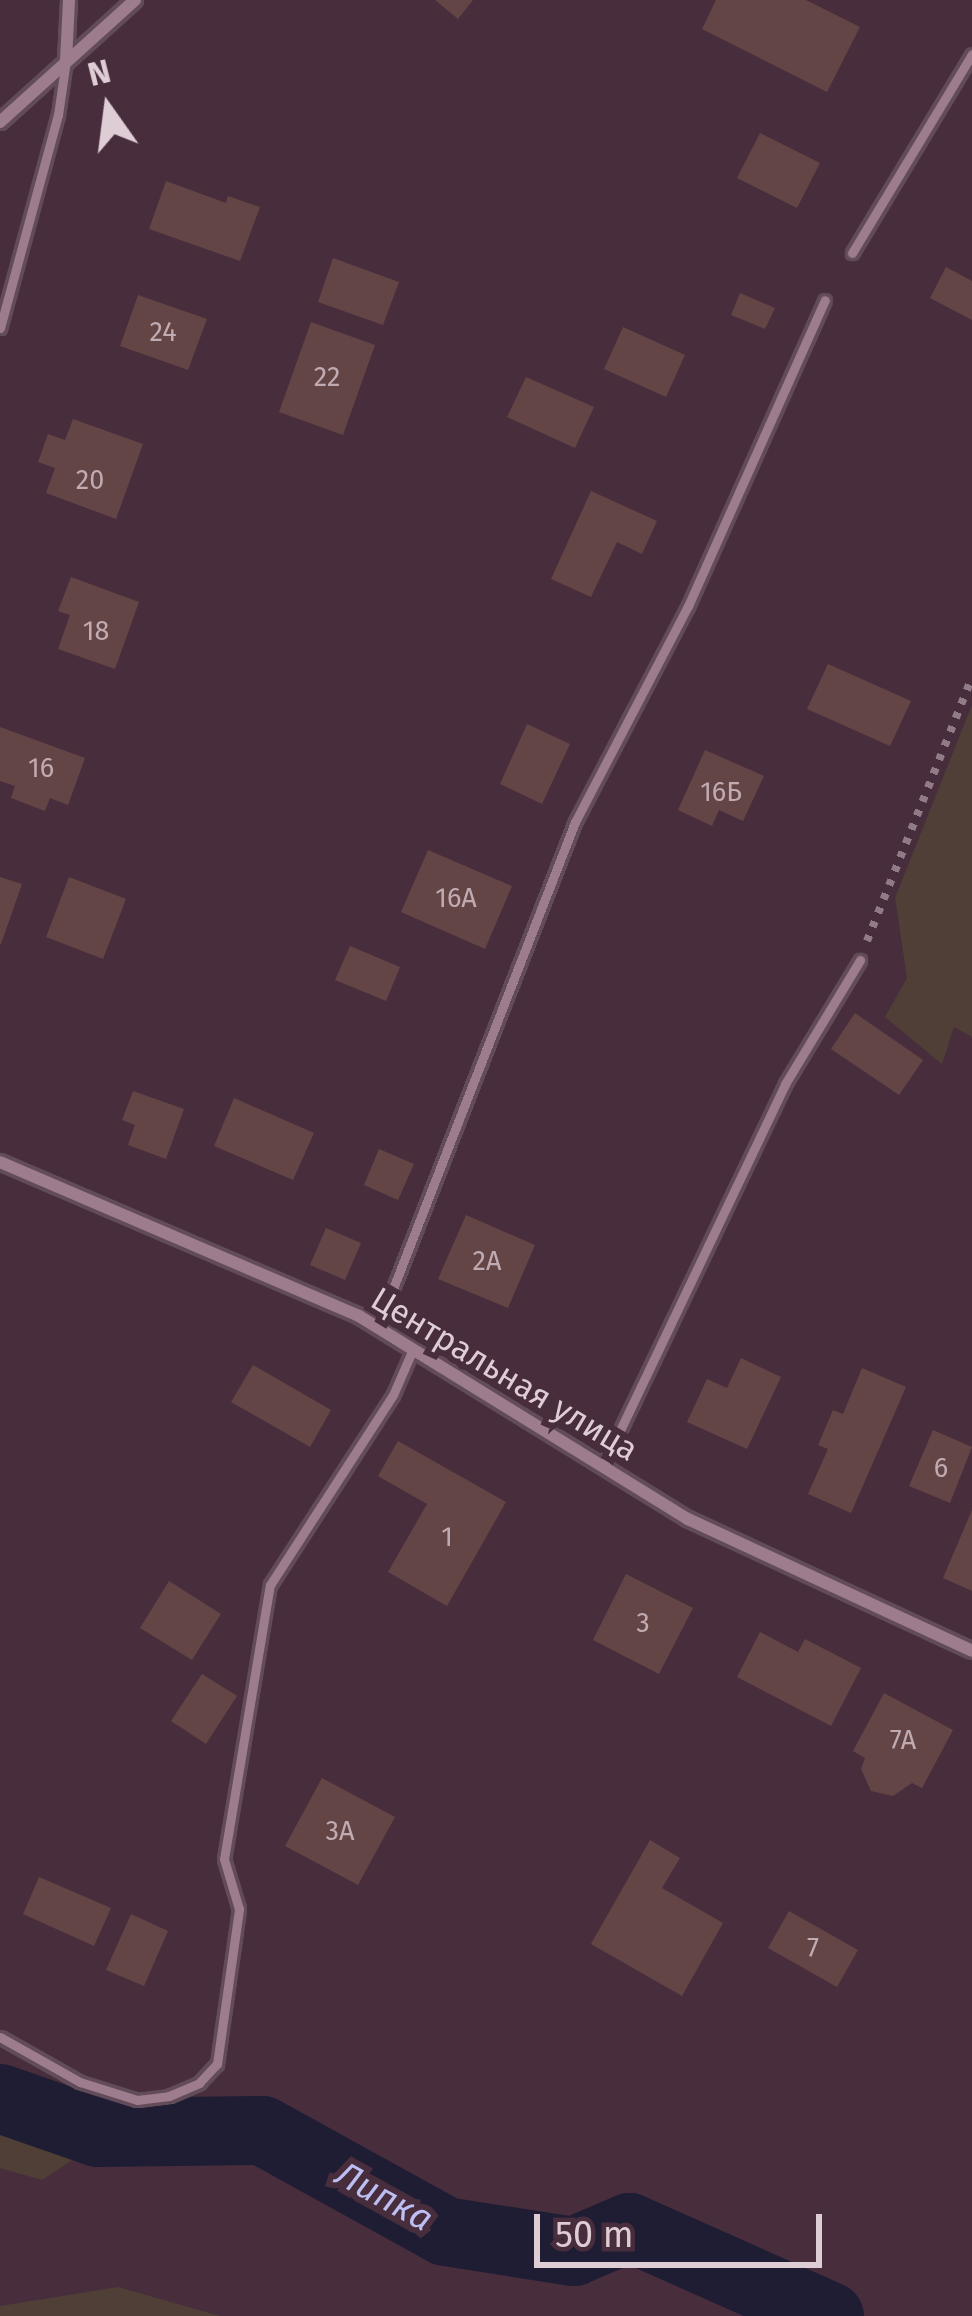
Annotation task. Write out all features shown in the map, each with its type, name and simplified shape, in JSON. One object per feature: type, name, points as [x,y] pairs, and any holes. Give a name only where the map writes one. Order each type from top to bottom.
[{"type":"street","points":[[66,60],[69,0]]},
{"type":"street","points":[[0,122],[136,0]]},
{"type":"street","name":"Центральная улица","points":[[0,1162],[378,1327],[688,1519],[972,1651]]},
{"type":"lane","points":[[852,253],[972,55]]},
{"type":"lane","points":[[0,328],[58,115],[66,60]]},
{"type":"lane","points":[[378,1327],[575,822],[688,606],[825,300]]},
{"type":"lane","points":[[603,1466],[785,1084],[860,959]]},
{"type":"lane","points":[[0,2037],[80,2082],[137,2100],[170,2096],[199,2083],[217,2064],[239,1909],[224,1859],[270,1586],[393,1395],[413,1349]]},
{"type":"path","points":[[860,959],[972,677]]},
{"type":"shaded area","points":[[972,705],[972,1037],[954,1027],[942,1064],[885,1017],[907,978],[895,898]]},
{"type":"shaded area","points":[[0,2066],[77,2157],[42,2180],[0,2168]]},
{"type":"shaded area","points":[[118,2287],[220,2316],[0,2316],[0,2306]]},
{"type":"building","points":[[435,0],[473,0],[458,19]]},
{"type":"building","points":[[716,0],[806,0],[860,27],[827,92],[702,29]]},
{"type":"building","points":[[760,133],[820,163],[797,208],[737,178]]},
{"type":"building","points":[[166,181],[226,203],[228,196],[260,207],[240,261],[149,229]]},
{"type":"building","points":[[333,258],[399,282],[383,325],[318,302]]},
{"type":"building","points":[[946,267],[972,281],[972,320],[930,298]]},
{"type":"building","points":[[740,293],[775,308],[765,329],[731,315]]},
{"type":"building","points":[[138,295],[207,319],[188,370],[120,346]]},
{"type":"building","points":[[311,322],[375,345],[343,435],[279,412]]},
{"type":"building","points":[[623,327],[685,355],[666,397],[604,369]]},
{"type":"building","points":[[526,377],[594,407],[575,448],[507,417]]},
{"type":"building","points":[[73,419],[143,444],[116,519],[46,493],[55,468],[38,462],[48,434],[65,440]]},
{"type":"building","points":[[591,491],[657,521],[642,554],[617,542],[591,597],[551,579]]},
{"type":"building","points":[[71,577],[139,602],[115,669],[58,649],[70,615],[58,611]]},
{"type":"building","points":[[828,664],[911,701],[890,746],[807,709]]},
{"type":"building","points":[[527,724],[570,744],[542,804],[500,784]]},
{"type":"building","points":[[0,727],[85,758],[68,805],[50,798],[45,811],[11,798],[15,786],[0,781]]},
{"type":"building","points":[[705,750],[764,776],[743,821],[719,810],[712,826],[678,810]]},
{"type":"building","points":[[428,850],[512,886],[485,949],[401,912]]},
{"type":"building","points":[[0,877],[22,884],[1,944],[0,944]]},
{"type":"building","points":[[69,877],[126,899],[103,959],[46,937]]},
{"type":"building","points":[[350,946],[400,967],[386,1001],[335,980]]},
{"type":"building","points":[[855,1013],[923,1060],[899,1095],[831,1049]]},
{"type":"building","points":[[133,1091],[184,1109],[166,1159],[128,1145],[135,1125],[122,1120]]},
{"type":"building","points":[[234,1098],[314,1133],[293,1180],[214,1146]]},
{"type":"building","points":[[379,1149],[414,1164],[398,1200],[364,1185]]},
{"type":"building","points":[[466,1215],[535,1245],[508,1308],[438,1279]]},
{"type":"building","points":[[326,1228],[361,1243],[345,1280],[310,1265]]},
{"type":"building","points":[[741,1358],[781,1377],[747,1449],[687,1422],[707,1379],[727,1388]]},
{"type":"building","points":[[253,1365],[331,1410],[310,1447],[231,1402]]},
{"type":"building","points":[[862,1368],[906,1387],[851,1513],[808,1494],[828,1449],[818,1445],[833,1410],[843,1414]]},
{"type":"building","points":[[933,1430],[972,1447],[950,1503],[909,1486]]},
{"type":"building","points":[[398,1441],[506,1502],[447,1606],[388,1572],[427,1504],[378,1476]]},
{"type":"building","points":[[972,1510],[972,1591],[943,1578]]},
{"type":"building","points":[[626,1574],[693,1608],[659,1674],[593,1640]]},
{"type":"building","points":[[169,1581],[221,1614],[192,1660],[140,1628]]},
{"type":"building","points":[[760,1632],[798,1652],[805,1639],[861,1668],[831,1726],[737,1677]]},
{"type":"building","points":[[202,1674],[237,1696],[206,1744],[171,1721]]},
{"type":"building","points":[[884,1693],[953,1730],[922,1788],[912,1783],[893,1796],[871,1791],[861,1769],[865,1758],[853,1751]]},
{"type":"building","points":[[322,1778],[395,1817],[358,1885],[285,1846]]},
{"type":"building","points":[[650,1840],[680,1858],[662,1888],[723,1923],[682,1996],[591,1944]]},
{"type":"building","points":[[39,1877],[111,1908],[94,1946],[23,1914]]},
{"type":"building","points":[[789,1911],[858,1950],[837,1987],[768,1948]]},
{"type":"building","points":[[131,1914],[168,1931],[144,1986],[106,1970]]},
{"type":"waterway","name":"Липка","points":[[0,2098],[97,2132],[262,2130],[445,2231],[573,2251],[629,2227],[829,2316]]}]
